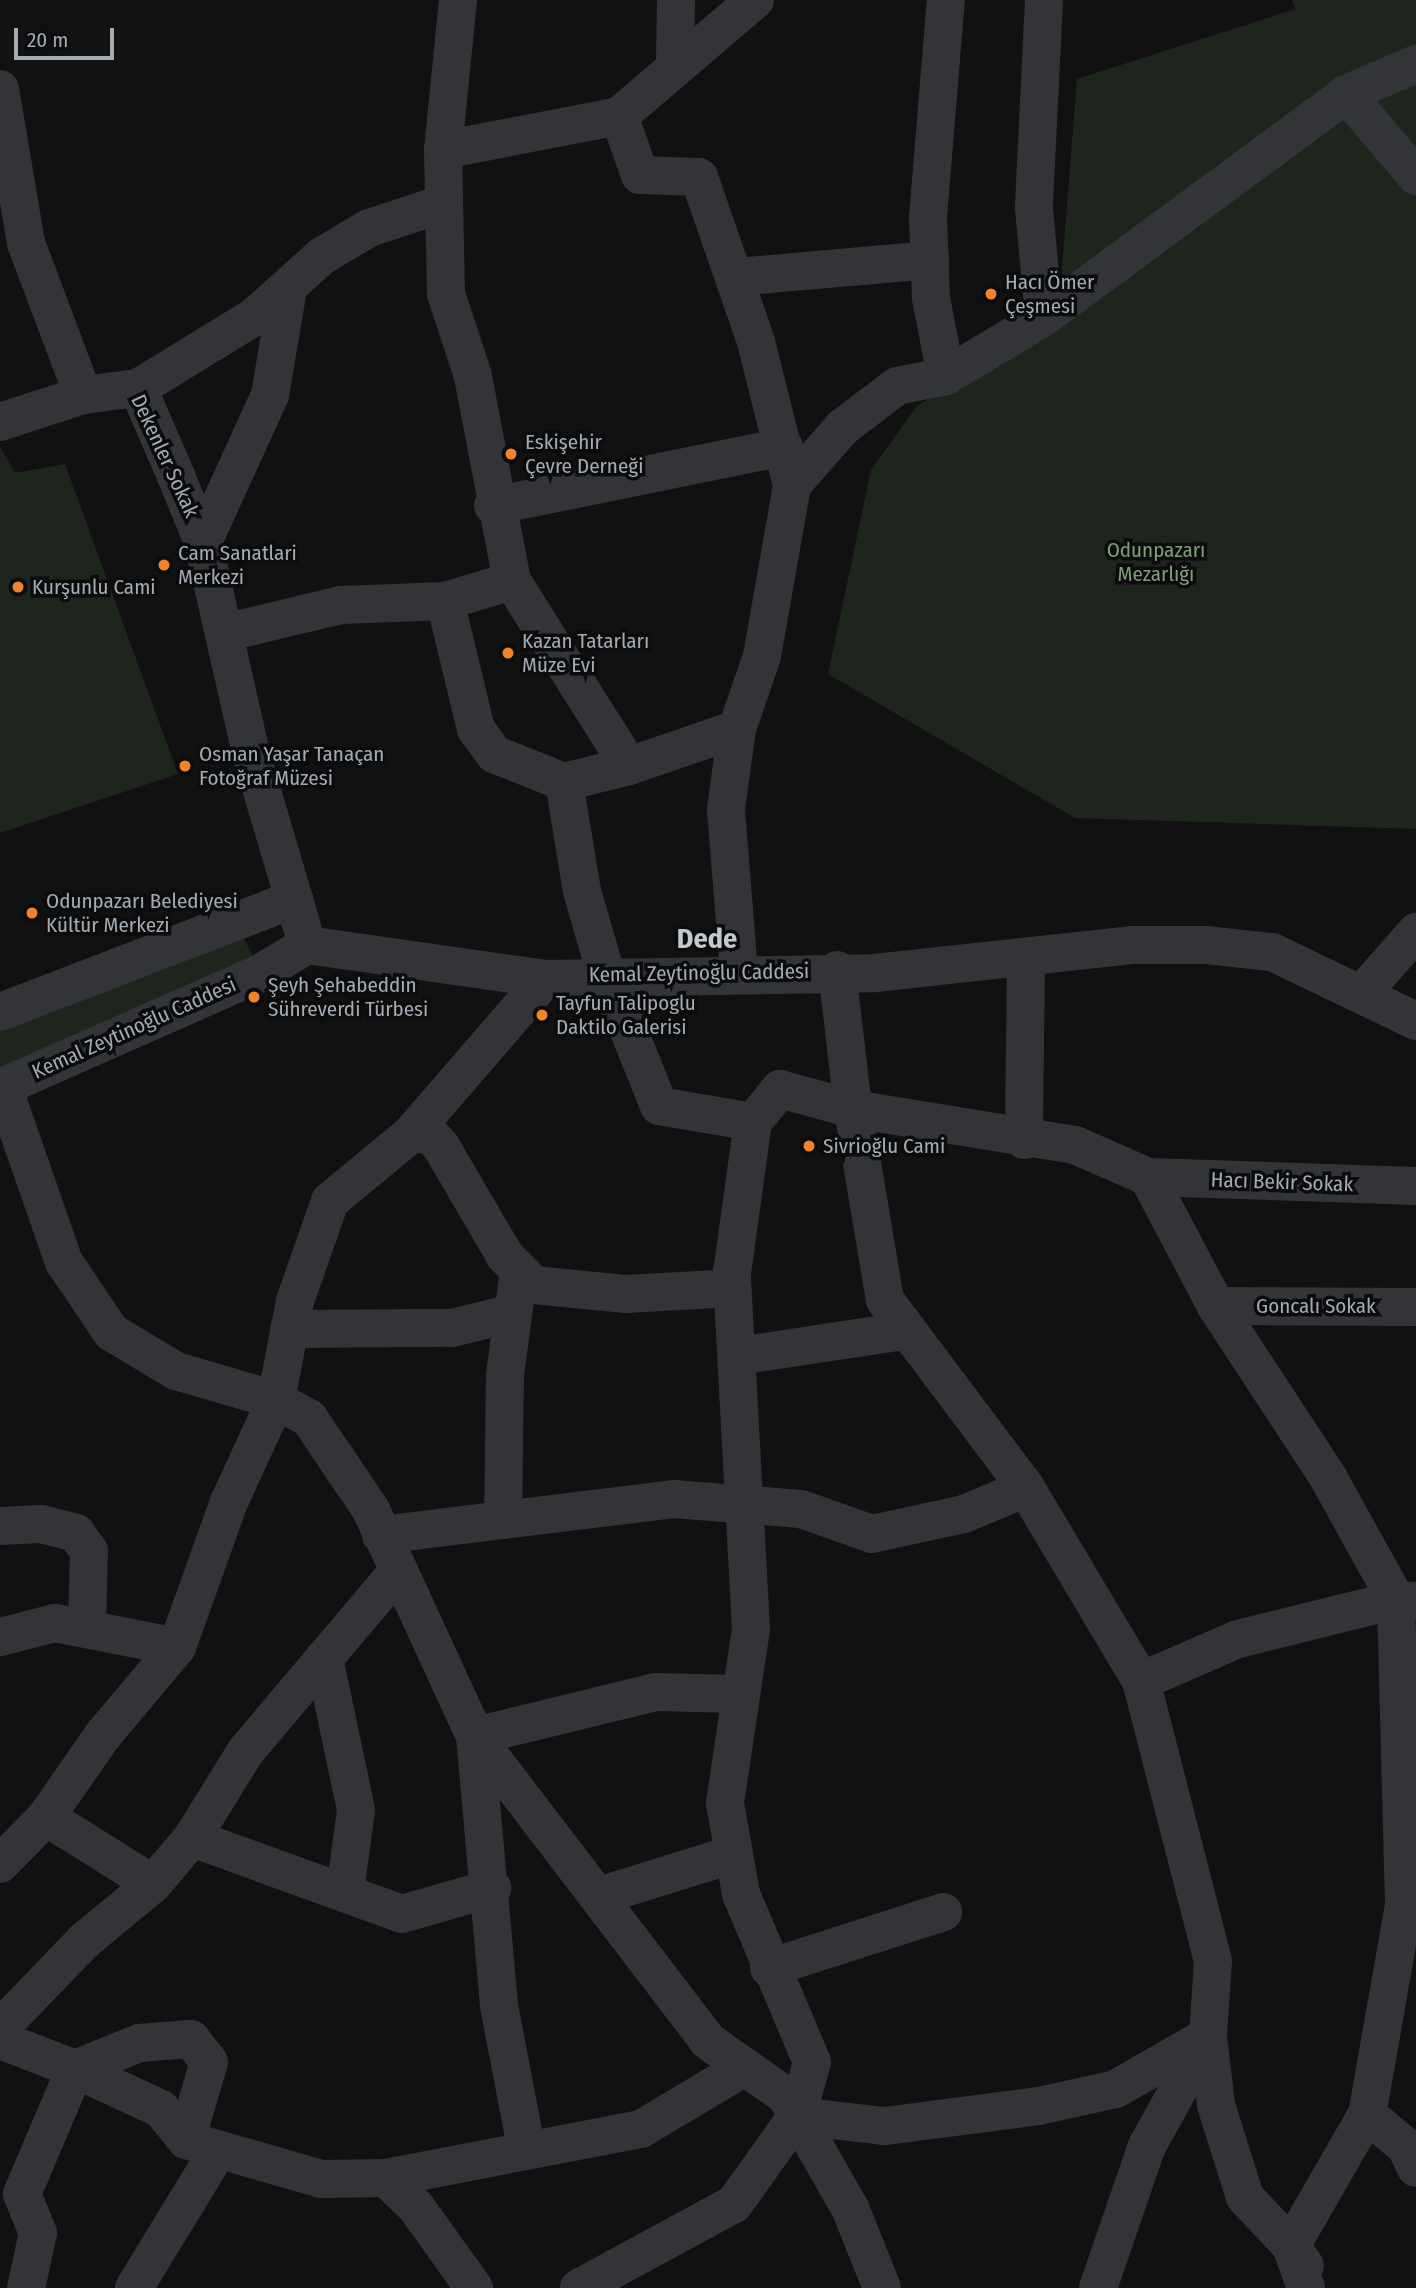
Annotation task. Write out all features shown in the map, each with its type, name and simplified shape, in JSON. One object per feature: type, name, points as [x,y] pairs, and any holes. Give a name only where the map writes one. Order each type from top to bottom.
[{"type":"street","points":[[458,0],[443,150],[442,204],[446,294],[473,376],[494,506],[512,581],[629,765]]},
{"type":"street","points":[[675,62],[676,0]]},
{"type":"street","points":[[443,150],[620,117],[675,62],[755,0]]},
{"type":"street","points":[[946,0],[930,260],[946,376]]},
{"type":"street","points":[[1044,0],[1034,208],[1044,317]]},
{"type":"street","points":[[792,485],[842,427],[897,386],[946,376],[1044,317],[1346,94],[1416,64]]},
{"type":"street","points":[[0,89],[26,243],[83,394]]},
{"type":"street","points":[[1346,94],[1416,176]]},
{"type":"street","points":[[620,117],[640,175],[699,177],[736,277],[784,447],[792,485],[762,656],[737,729],[726,809],[739,972]]},
{"type":"street","points":[[138,388],[288,289],[322,256],[369,228],[442,204]]},
{"type":"street","points":[[736,277],[930,260]]},
{"type":"street","points":[[204,542],[270,394],[288,289]]},
{"type":"street","name":"Dekenler Sokak","points":[[0,422],[83,394],[138,388],[204,542],[251,754],[307,944]]},
{"type":"street","points":[[494,506],[784,447]]},
{"type":"street","points":[[224,633],[341,605],[445,601],[512,581]]},
{"type":"street","points":[[445,601],[476,729],[494,754],[564,782],[629,765],[737,729]]},
{"type":"street","points":[[564,782],[582,891],[606,974],[659,1105],[753,1122]]},
{"type":"street","points":[[0,1012],[294,899]]},
{"type":"street","points":[[1364,991],[1416,933]]},
{"type":"street","name":"Kemal Zeytinoğlu Caddesi","points":[[2,1087],[259,974],[307,944],[545,979],[606,974],[837,970],[875,973],[1026,960],[1131,945],[1206,945],[1272,952],[1364,991],[1416,1021]]},
{"type":"street","points":[[1024,1140],[1026,960]]},
{"type":"street","points":[[837,970],[853,1109],[886,1300],[904,1331],[1026,1488],[1142,1681],[1213,1961],[1208,2036],[1216,2105],[1245,2197],[1291,2246],[1320,2288]]},
{"type":"street","points":[[0,1864],[46,1817],[103,1735],[177,1647],[229,1502],[276,1400],[289,1329],[330,1201],[411,1134],[545,979]]},
{"type":"street","points":[[2,1087],[64,1262],[111,1332],[176,1371],[276,1400],[309,1418],[381,1535],[475,1737],[708,2041],[786,2096],[850,2208],[882,2288]]},
{"type":"street","points":[[579,2288],[734,2204],[797,2116],[812,2062],[769,1968],[741,1894],[725,1803],[738,1694],[751,1629],[740,1504],[738,1356],[732,1288],[753,1122],[780,1089],[853,1109],[1093,1150],[1148,1177],[1216,1306],[1406,1601],[1404,1905],[1367,2113],[1291,2246],[1306,2288]]},
{"type":"street","points":[[411,1134],[430,1133],[519,1269],[534,1284],[626,1294],[732,1288]]},
{"type":"street","name":"Hacı Bekir Sokak","points":[[1148,1177],[1416,1185]]},
{"type":"street","points":[[503,1520],[513,1312],[519,1269]]},
{"type":"street","name":"Goncalı Sokak","points":[[1216,1306],[1416,1307]]},
{"type":"street","points":[[289,1329],[452,1328],[513,1312]]},
{"type":"street","points":[[738,1356],[904,1331]]},
{"type":"street","points":[[381,1535],[674,1499],[801,1509],[872,1534],[964,1514],[1026,1488]]},
{"type":"street","points":[[0,1526],[41,1524],[76,1533],[89,1551],[88,1628]]},
{"type":"street","points":[[0,2028],[83,1941],[153,1884],[192,1839],[246,1751],[397,1571]]},
{"type":"street","points":[[1142,1681],[1238,1639],[1406,1601]]},
{"type":"street","points":[[0,1637],[55,1623],[177,1647]]},
{"type":"street","points":[[324,1658],[356,1810],[345,1891]]},
{"type":"street","points":[[475,1737],[655,1692],[738,1694]]},
{"type":"street","points":[[475,1737],[492,1888],[499,2005],[526,2147]]},
{"type":"street","points":[[46,1817],[153,1884]]},
{"type":"street","points":[[192,1839],[345,1891],[402,1914],[492,1888]]},
{"type":"street","points":[[599,1896],[734,1854]]},
{"type":"street","points":[[769,1968],[943,1912]]},
{"type":"street","points":[[797,2116],[884,2126],[1039,2106],[1116,2089],[1208,2036]]},
{"type":"street","points":[[1098,2288],[1147,2146],[1208,2036]]},
{"type":"street","points":[[26,2288],[38,2233],[22,2194],[75,2069],[139,2043],[191,2039],[209,2062],[202,2146],[134,2288]]},
{"type":"street","points":[[0,2040],[75,2069],[160,2109],[202,2146],[321,2179],[386,2178],[526,2147],[641,2129],[746,2067]]},
{"type":"street","points":[[1367,2113],[1406,2147],[1416,2168]]},
{"type":"street","points":[[386,2178],[416,2207],[474,2288]]},
{"type":"green space","name":"Odunpazarı Mezarlığı","points":[[1292,0],[1416,0],[1416,829],[1075,818],[828,674],[871,470],[917,406],[1058,318],[1077,79],[1295,9]]},
{"type":"green space","points":[[0,446],[15,473],[65,464],[178,774],[0,833]]},
{"type":"green space","points":[[241,933],[260,970],[0,1082],[0,1031]]},
{"type":"place","name":"Hacı Ömer Çeşmesi","points":[[991,294]]},
{"type":"place","name":"Eskişehir Çevre Derneği","points":[[511,454]]},
{"type":"place","name":"Cam Sanatlari Merkezi","points":[[164,565]]},
{"type":"place","name":"Kurşunlu Cami","points":[[18,587]]},
{"type":"place","name":"Kazan Tatarları Müze Evi","points":[[508,653]]},
{"type":"place","name":"Osman Yaşar Tanaçan Fotoğraf Müzesi","points":[[185,766]]},
{"type":"place","name":"Odunpazarı Belediyesi Kültür Merkezi","points":[[32,913]]},
{"type":"place","name":"Şeyh Şehabeddin Sühreverdi Türbesi","points":[[254,997]]},
{"type":"place","name":"Tayfun Talipoglu Daktilo Galerisi","points":[[542,1015]]},
{"type":"place","name":"Sivrioğlu Cami","points":[[809,1146]]},
{"type":"district","name":"Dede","points":[[707,939]]}]
